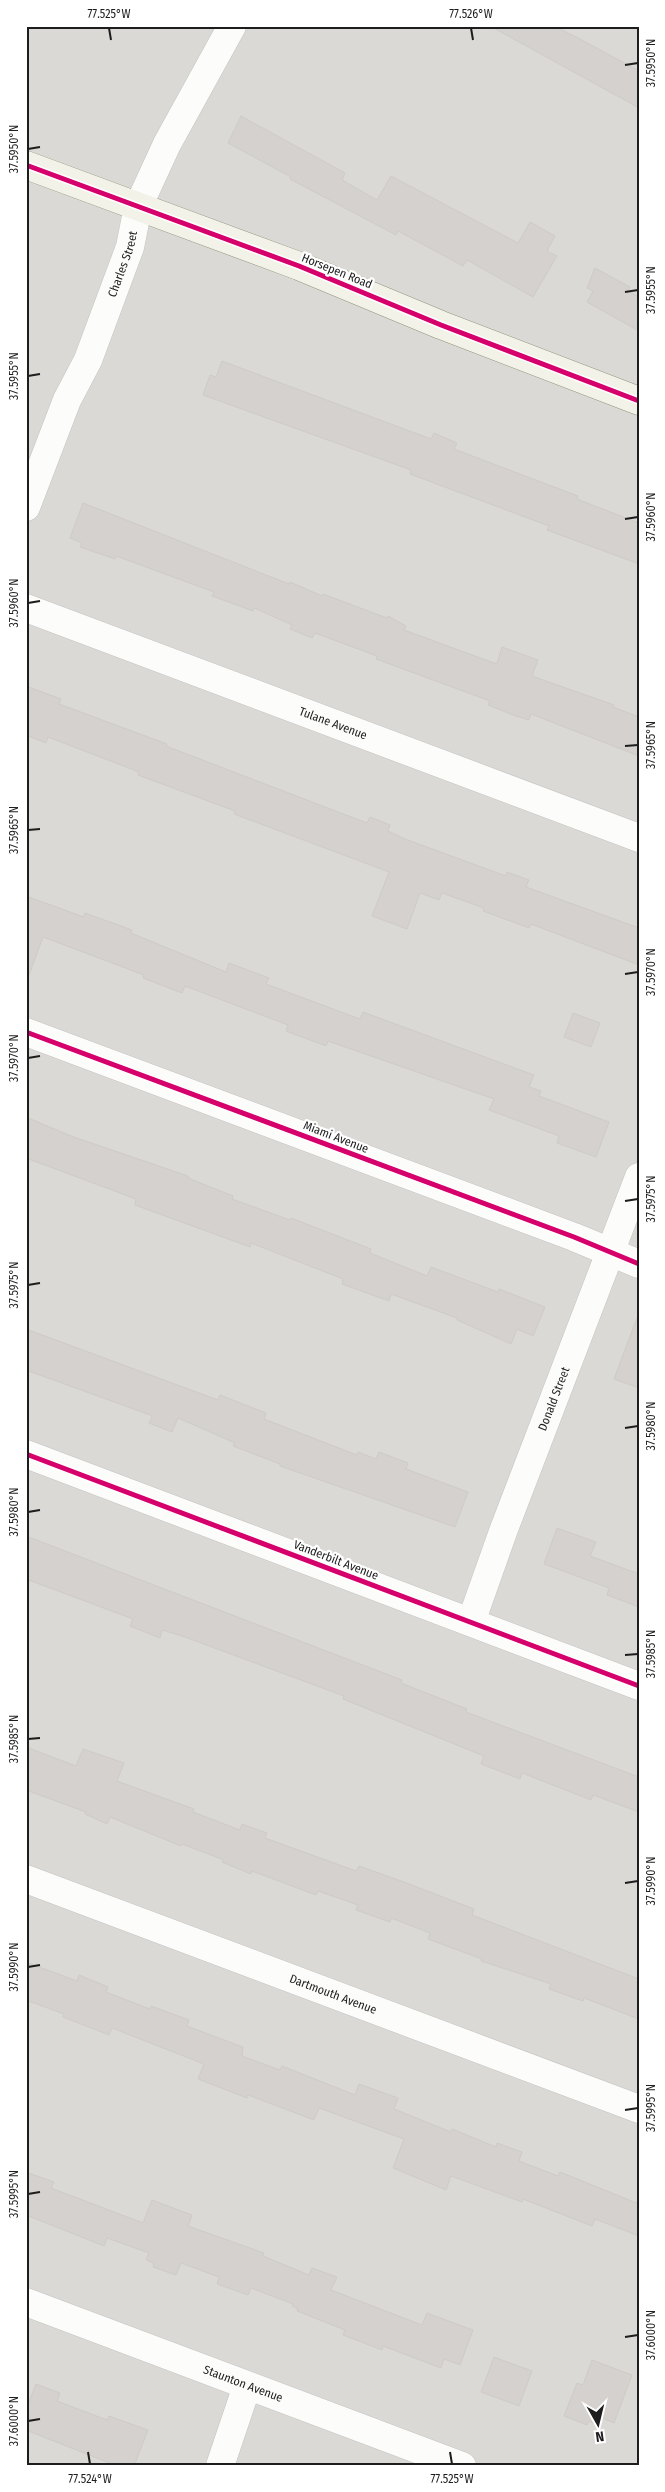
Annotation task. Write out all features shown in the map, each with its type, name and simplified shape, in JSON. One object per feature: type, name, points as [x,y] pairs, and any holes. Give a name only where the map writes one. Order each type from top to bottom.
[{"type":"street","name":"Charles Street","points":[[26,507],[67,400],[88,360],[130,247],[138,207],[167,144],[232,26]]},
{"type":"street","name":"Horsepen Road","points":[[26,165],[299,266],[441,325],[639,401]]},
{"type":"street","name":"Tulane Avenue","points":[[26,608],[472,777],[639,838]]},
{"type":"street","name":"Miami Avenue","points":[[26,1032],[639,1264]]},
{"type":"street","name":"Donald Street","points":[[471,1622],[504,1529],[639,1177]]},
{"type":"street","name":"Vanderbilt Avenue","points":[[26,1454],[639,1686]]},
{"type":"street","name":"Dartmouth Avenue","points":[[26,1879],[639,2109]]},
{"type":"street","name":"Staunton Avenue","points":[[26,2302],[462,2466]]},
{"type":"street","points":[[220,2466],[246,2386]]},
{"type":"shaded area","points":[[26,26],[639,26],[639,2466],[26,2466]]},
{"type":"building","points":[[490,26],[554,26],[639,71],[639,108]]},
{"type":"building","points":[[241,116],[345,173],[342,180],[377,200],[391,176],[518,243],[530,222],[555,236],[547,251],[557,256],[533,297],[467,260],[463,266],[398,231],[396,235],[290,179],[291,177],[228,143]]},
{"type":"building","points":[[595,268],[630,287],[628,291],[639,297],[639,331],[587,302],[593,291],[587,288]]},
{"type":"building","points":[[222,361],[431,439],[434,433],[457,443],[454,449],[578,496],[577,499],[639,523],[639,564],[547,530],[549,526],[410,474],[411,470],[203,395],[210,375],[216,377]]},
{"type":"building","points":[[83,503],[289,584],[290,582],[322,596],[323,594],[387,618],[388,616],[406,626],[404,630],[497,664],[502,647],[538,660],[532,676],[614,705],[613,707],[639,717],[639,756],[531,714],[529,720],[513,715],[488,705],[490,701],[376,659],[377,656],[315,633],[312,638],[290,629],[292,625],[254,608],[253,611],[212,596],[214,592],[116,556],[115,559],[80,547],[82,543],[70,538]]},
{"type":"building","points":[[26,686],[61,699],[59,704],[167,744],[166,746],[367,823],[370,817],[390,825],[388,831],[405,839],[506,876],[507,872],[529,880],[526,887],[639,928],[639,965],[531,924],[529,928],[483,911],[484,908],[442,893],[439,900],[420,893],[407,929],[372,916],[389,872],[234,814],[235,811],[138,775],[139,772],[48,737],[46,743],[26,735]]},
{"type":"building","points":[[26,896],[84,917],[85,913],[132,930],[131,933],[226,972],[229,963],[269,978],[266,984],[360,1019],[363,1012],[534,1075],[529,1087],[541,1091],[539,1096],[609,1122],[596,1157],[557,1143],[559,1136],[489,1110],[494,1099],[328,1041],[326,1046],[286,1031],[288,1025],[185,986],[182,993],[143,978],[144,975],[43,937],[29,975],[26,975]]},
{"type":"building","points":[[573,1013],[600,1023],[591,1047],[564,1037]]},
{"type":"building","points":[[26,1117],[71,1136],[188,1176],[188,1178],[233,1196],[232,1199],[290,1220],[291,1218],[371,1249],[370,1253],[427,1276],[431,1267],[498,1292],[499,1289],[545,1307],[533,1336],[517,1329],[511,1344],[457,1320],[457,1318],[391,1294],[389,1301],[342,1284],[343,1279],[251,1243],[250,1247],[135,1205],[136,1199],[26,1158]]},
{"type":"building","points":[[637,1318],[639,1318],[639,1388],[614,1379]]},
{"type":"building","points":[[26,1329],[218,1400],[220,1395],[266,1413],[264,1419],[357,1455],[358,1452],[376,1459],[379,1452],[408,1463],[406,1469],[468,1492],[455,1527],[280,1466],[280,1464],[233,1446],[235,1443],[178,1418],[172,1432],[149,1423],[152,1417],[150,1415],[26,1370]]},
{"type":"building","points":[[557,1528],[596,1542],[590,1556],[639,1574],[639,1607],[607,1595],[609,1588],[544,1564]]},
{"type":"building","points":[[26,1536],[402,1680],[401,1683],[467,1709],[466,1712],[639,1777],[639,1812],[593,1795],[591,1800],[522,1773],[520,1779],[481,1764],[484,1756],[343,1699],[344,1696],[182,1636],[162,1630],[160,1638],[130,1626],[133,1619],[26,1579]]},
{"type":"building","points":[[26,1747],[76,1766],[83,1749],[124,1763],[117,1781],[194,1809],[193,1812],[240,1830],[242,1824],[267,1833],[265,1838],[356,1871],[359,1866],[404,1882],[474,1909],[472,1915],[639,1979],[639,2019],[584,1998],[583,2001],[549,1989],[551,1984],[481,1961],[482,1959],[428,1939],[430,1933],[391,1918],[390,1922],[356,1910],[358,1905],[318,1891],[316,1895],[252,1871],[251,1874],[222,1862],[224,1860],[182,1844],[181,1846],[110,1817],[107,1824],[85,1814],[86,1812],[26,1790]]},
{"type":"building","points":[[26,1962],[77,1981],[79,1975],[108,1987],[106,1992],[150,2009],[151,2006],[189,2020],[187,2026],[243,2047],[242,2056],[280,2070],[282,2066],[355,2095],[359,2084],[398,2098],[394,2109],[451,2132],[452,2129],[496,2147],[497,2143],[522,2152],[519,2161],[558,2176],[560,2172],[639,2204],[639,2236],[595,2219],[592,2226],[523,2199],[522,2202],[451,2176],[446,2190],[393,2168],[404,2139],[319,2108],[314,2120],[248,2095],[247,2098],[198,2079],[204,2064],[112,2028],[109,2035],[63,2017],[64,2014],[26,2000]]},
{"type":"building","points":[[26,2172],[54,2182],[51,2188],[143,2223],[152,2200],[192,2215],[188,2226],[264,2253],[263,2256],[309,2275],[312,2268],[337,2277],[331,2290],[422,2325],[427,2313],[473,2330],[460,2365],[444,2359],[441,2368],[383,2346],[382,2350],[343,2335],[345,2330],[297,2311],[298,2309],[292,2306],[293,2304],[251,2288],[248,2295],[217,2284],[219,2277],[181,2263],[176,2275],[153,2267],[154,2263],[146,2260],[149,2253],[107,2238],[104,2246],[26,2215]]},
{"type":"building","points":[[494,2357],[532,2371],[519,2406],[481,2392]]},
{"type":"building","points":[[592,2360],[632,2375],[614,2423],[600,2417],[597,2425],[589,2421],[587,2425],[564,2416],[577,2383],[583,2385]]},
{"type":"building","points":[[36,2384],[60,2393],[57,2401],[107,2420],[109,2416],[148,2430],[134,2466],[117,2466],[26,2430],[26,2410]]},
{"type":"cycle path","points":[[26,165],[299,266],[441,325],[639,401]]},
{"type":"cycle path","points":[[26,1032],[574,1237],[639,1264]]},
{"type":"cycle path","points":[[26,1454],[639,1686]]}]
